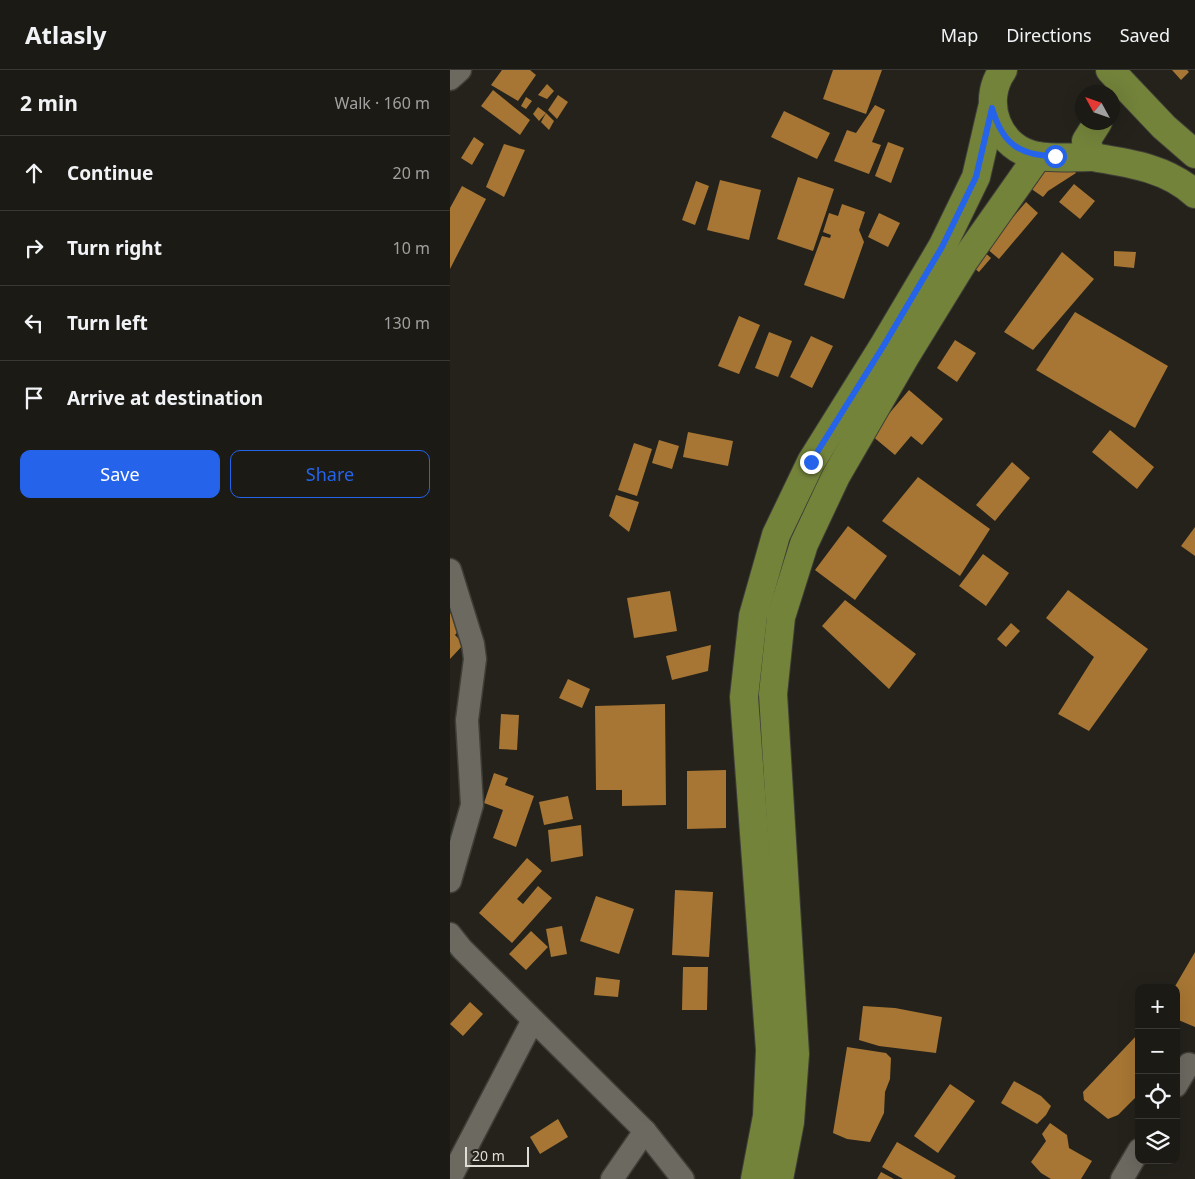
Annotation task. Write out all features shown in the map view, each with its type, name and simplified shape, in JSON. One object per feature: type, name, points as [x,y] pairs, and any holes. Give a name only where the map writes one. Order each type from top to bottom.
[{"type":"main road","points":[[755,1179],[768,1116],[770,1050],[744,697],[753,616],[776,535],[811,462],[942,247],[976,177],[992,108],[993,92],[998,76],[1003,70]]},
{"type":"main road","points":[[1100,85],[1097,77],[1108,70],[1164,127],[1195,154]]},
{"type":"main road","points":[[992,108],[997,125],[1007,140],[1021,151],[1038,156],[1092,157],[1129,163],[1160,171],[1195,194]]},
{"type":"main road","points":[[1092,157],[1086,142],[1093,130]]},
{"type":"main road","points":[[779,1179],[790,1122],[795,1054],[773,694],[781,617],[804,544],[836,476],[905,357],[964,261],[1038,156]]},
{"type":"street","points":[[450,79],[460,70]]},
{"type":"street","points":[[450,570],[473,644],[475,659],[467,720],[472,805],[450,881]]},
{"type":"street","points":[[450,738],[467,720]]},
{"type":"street","points":[[454,948],[533,1020],[645,1131],[683,1179]]},
{"type":"street","points":[[450,1179],[533,1020]]},
{"type":"street","points":[[1180,1079],[1189,1064]]},
{"type":"street","points":[[612,1179],[645,1131]]},
{"type":"street","points":[[1122,1179],[1135,1157]]},
{"type":"building","points":[[502,70],[530,70],[536,75],[518,101],[491,85]]},
{"type":"building","points":[[833,70],[882,70],[866,114],[823,99]]},
{"type":"building","points":[[1172,70],[1187,70],[1189,72],[1181,80]]},
{"type":"building","points":[[547,84],[554,91],[547,99],[538,95]]},
{"type":"building","points":[[493,90],[530,120],[520,135],[481,106]]},
{"type":"building","points":[[558,95],[568,102],[557,119],[548,110]]},
{"type":"building","points":[[526,97],[532,101],[526,109],[521,106]]},
{"type":"building","points":[[875,105],[885,110],[872,142],[881,145],[869,174],[834,161],[847,130],[856,133]]},
{"type":"building","points":[[538,107],[546,113],[539,121],[533,114]]},
{"type":"building","points":[[784,111],[830,133],[817,159],[771,137]]},
{"type":"building","points":[[546,113],[554,121],[549,130],[541,122]]},
{"type":"building","points":[[474,137],[484,144],[472,165],[461,158]]},
{"type":"building","points":[[888,142],[904,148],[891,183],[875,176]]},
{"type":"building","points":[[504,144],[525,150],[504,197],[486,187]]},
{"type":"building","points":[[1066,158],[1076,173],[1048,191],[1043,197],[1030,188],[1038,182],[1037,176]]},
{"type":"building","points":[[798,177],[834,189],[813,251],[777,239]]},
{"type":"building","points":[[720,180],[761,190],[749,240],[707,230]]},
{"type":"building","points":[[696,181],[709,186],[695,225],[682,220]]},
{"type":"building","points":[[1074,184],[1095,201],[1080,219],[1059,202]]},
{"type":"building","points":[[462,186],[486,199],[450,269],[450,208]]},
{"type":"building","points":[[1026,202],[1038,213],[999,259],[986,248]]},
{"type":"building","points":[[842,204],[865,212],[859,230],[864,242],[844,299],[804,285],[822,236],[830,238],[831,235],[823,232],[829,213],[838,216]]},
{"type":"building","points":[[879,213],[900,223],[888,247],[868,237]]},
{"type":"building","points":[[982,250],[991,258],[979,272],[970,265]]},
{"type":"building","points":[[1114,251],[1136,252],[1134,268],[1114,266]]},
{"type":"building","points":[[1062,252],[1094,279],[1033,350],[1004,332]]},
{"type":"building","points":[[1075,312],[1168,366],[1135,428],[1036,370]]},
{"type":"building","points":[[739,316],[760,325],[739,374],[718,366]]},
{"type":"building","points":[[769,332],[792,341],[778,377],[755,368]]},
{"type":"building","points":[[811,336],[833,346],[812,388],[790,377]]},
{"type":"building","points":[[955,340],[976,353],[957,382],[937,368]]},
{"type":"building","points":[[909,390],[943,419],[922,445],[911,436],[895,455],[871,435]]},
{"type":"building","points":[[1110,430],[1154,467],[1137,489],[1092,452]]},
{"type":"building","points":[[688,432],[733,441],[728,466],[683,457]]},
{"type":"building","points":[[659,440],[679,446],[672,469],[652,463]]},
{"type":"building","points":[[634,443],[652,449],[637,496],[618,490]]},
{"type":"building","points":[[1012,462],[1030,478],[995,521],[976,505]]},
{"type":"building","points":[[918,477],[990,529],[960,576],[882,521]]},
{"type":"building","points":[[616,495],[639,502],[629,532],[609,516]]},
{"type":"building","points":[[848,526],[887,556],[855,600],[815,570]]},
{"type":"building","points":[[1195,527],[1195,556],[1181,546]]},
{"type":"building","points":[[983,554],[1009,573],[986,606],[959,586]]},
{"type":"building","points":[[1068,590],[1148,649],[1089,731],[1058,714],[1094,657],[1046,618]]},
{"type":"building","points":[[670,591],[677,631],[634,638],[627,598]]},
{"type":"building","points":[[845,600],[916,654],[889,689],[822,626]]},
{"type":"building","points":[[450,613],[463,625],[455,635],[464,644],[450,659]]},
{"type":"building","points":[[1011,623],[1020,631],[1006,647],[997,639]]},
{"type":"building","points":[[711,645],[708,671],[672,680],[666,656]]},
{"type":"building","points":[[568,679],[590,689],[582,708],[559,698]]},
{"type":"building","points":[[665,704],[666,805],[622,806],[622,790],[596,790],[595,706]]},
{"type":"building","points":[[501,714],[519,715],[517,750],[499,749]]},
{"type":"building","points":[[726,770],[726,828],[687,829],[687,771]]},
{"type":"building","points":[[494,773],[508,778],[505,785],[534,796],[516,847],[493,838],[503,810],[484,803]]},
{"type":"building","points":[[568,796],[573,819],[544,825],[539,802]]},
{"type":"building","points":[[581,825],[583,856],[551,862],[548,830]]},
{"type":"building","points":[[527,858],[542,871],[517,899],[523,904],[538,886],[552,898],[512,943],[479,913]]},
{"type":"building","points":[[675,890],[713,892],[709,957],[672,955]]},
{"type":"building","points":[[596,896],[634,909],[619,954],[580,941]]},
{"type":"building","points":[[562,926],[567,954],[551,957],[546,929]]},
{"type":"building","points":[[531,931],[548,947],[526,970],[509,954]]},
{"type":"building","points":[[1195,952],[1195,1027],[1180,1021],[1180,984],[1176,984]]},
{"type":"building","points":[[683,967],[708,967],[707,1010],[682,1010]]},
{"type":"building","points":[[596,977],[620,980],[618,997],[594,995]]},
{"type":"building","points":[[470,1002],[483,1014],[463,1036],[450,1024]]},
{"type":"building","points":[[863,1006],[895,1008],[942,1017],[936,1053],[879,1046],[859,1040]]},
{"type":"building","points":[[1135,1037],[1135,1098],[1118,1115],[1108,1119],[1084,1100],[1083,1092]]},
{"type":"building","points":[[847,1047],[886,1053],[891,1058],[890,1079],[885,1092],[884,1113],[870,1142],[847,1139],[833,1133]]},
{"type":"building","points":[[1014,1081],[1041,1096],[1051,1106],[1046,1115],[1037,1124],[1001,1103]]},
{"type":"building","points":[[950,1084],[975,1101],[938,1153],[914,1136]]},
{"type":"building","points":[[558,1119],[568,1137],[540,1154],[530,1137]]},
{"type":"building","points":[[1050,1123],[1067,1135],[1069,1148],[1092,1161],[1081,1179],[1051,1179],[1041,1173],[1031,1162],[1046,1141],[1042,1134]]},
{"type":"building","points":[[897,1142],[956,1176],[954,1179],[903,1179],[882,1167]]},
{"type":"building","points":[[881,1172],[894,1179],[877,1179]]},
{"type":"route","points":[[811,462],[942,247],[976,177],[992,108],[997,125],[1007,140],[1021,151],[1038,156],[1055,156]]}]
